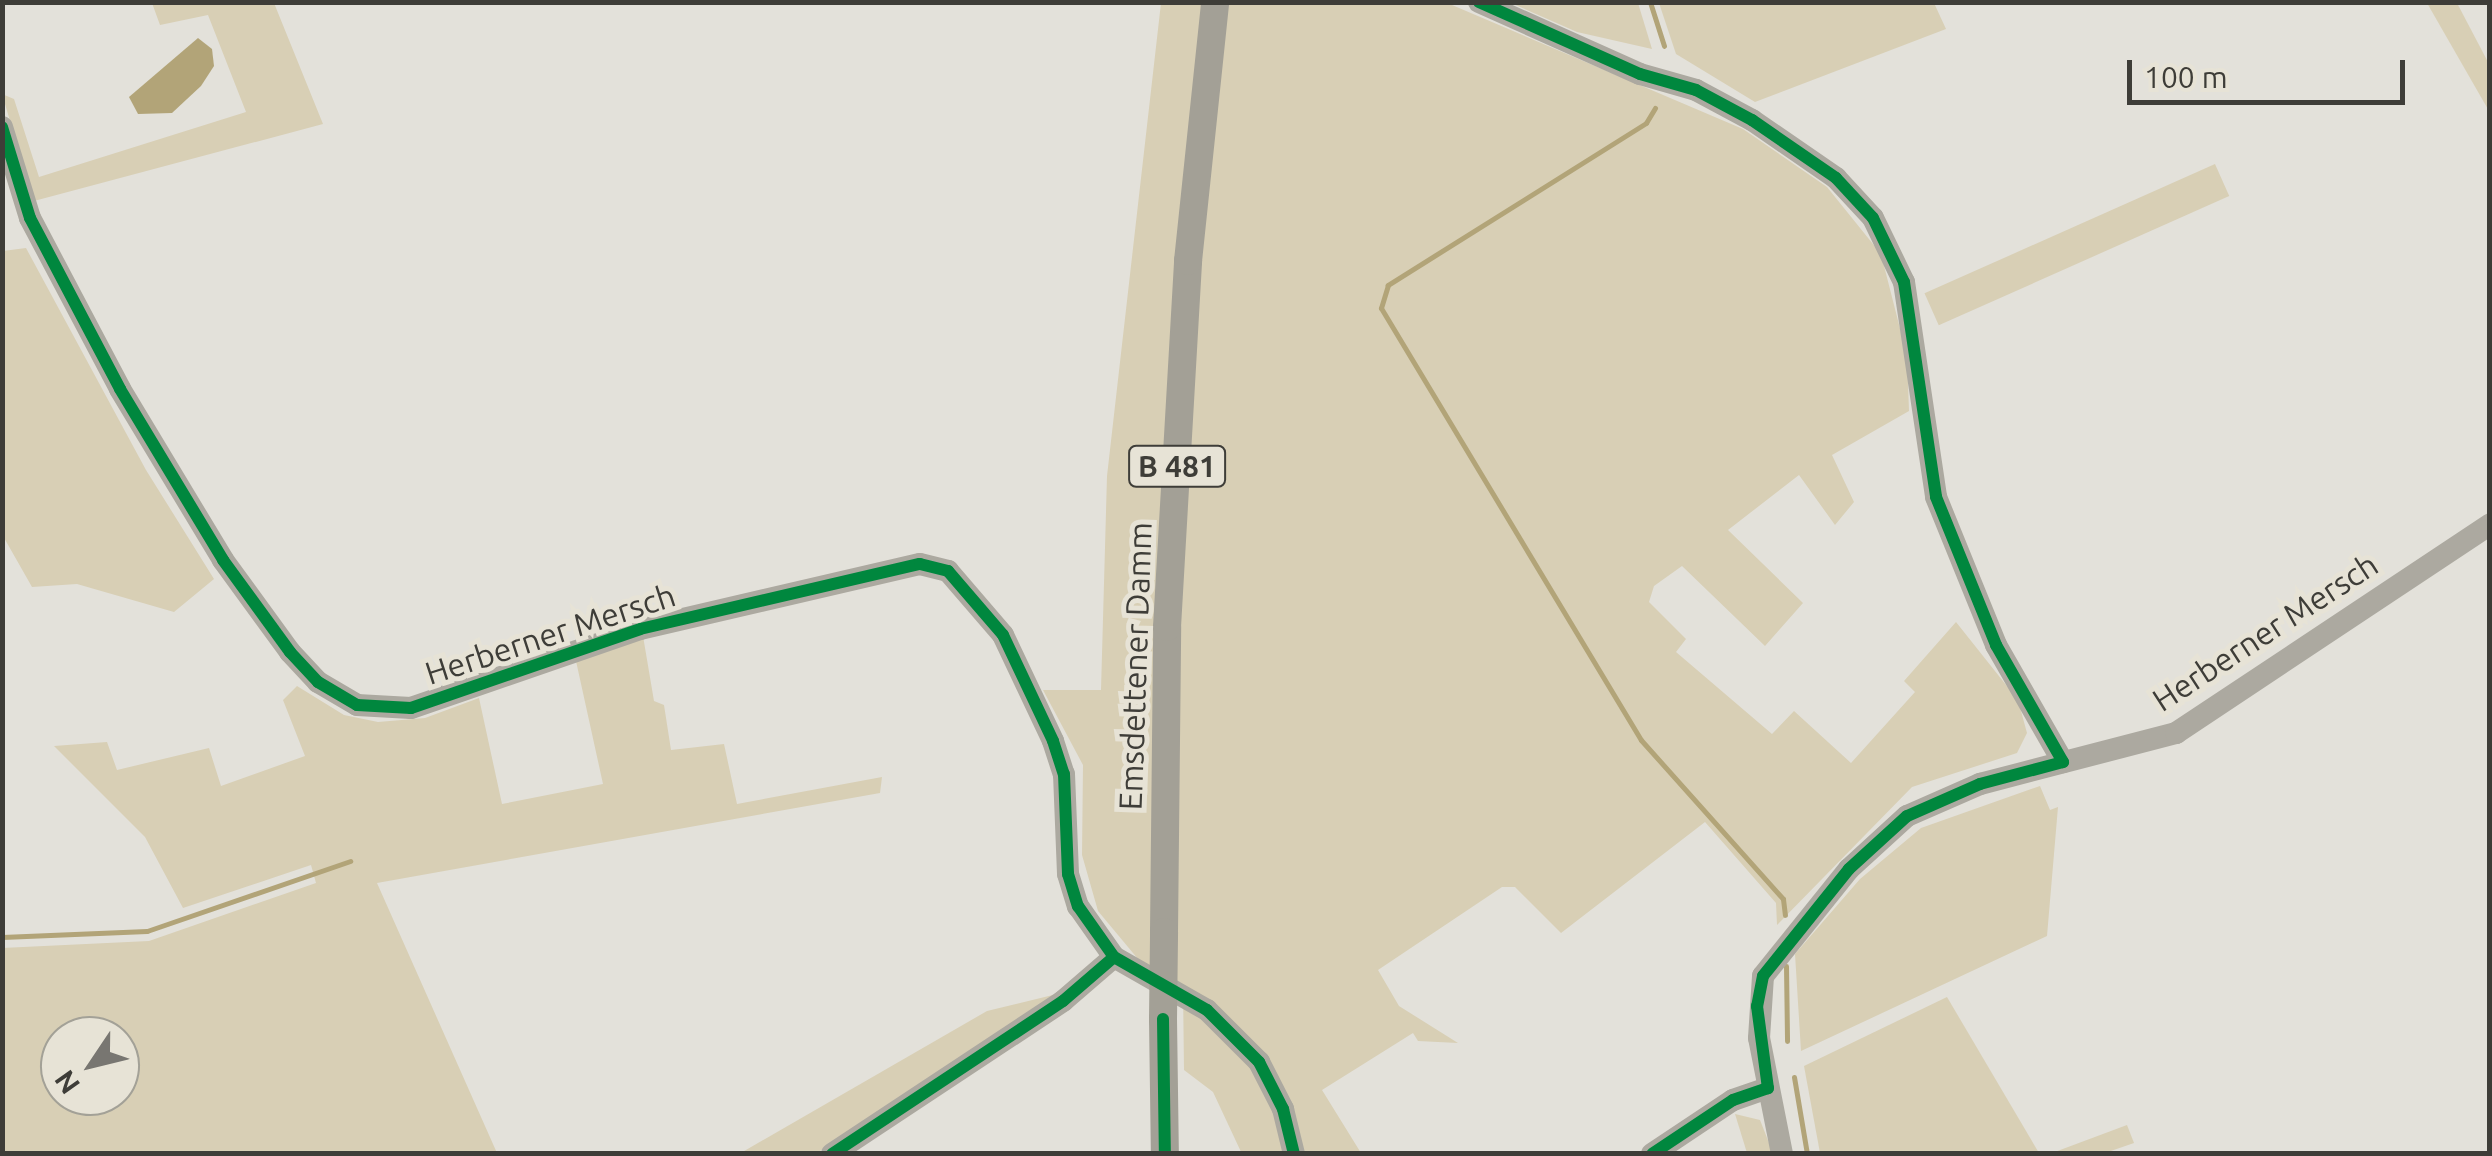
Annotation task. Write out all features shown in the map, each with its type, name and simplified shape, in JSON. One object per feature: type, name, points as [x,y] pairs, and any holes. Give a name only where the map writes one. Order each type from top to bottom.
[{"type":"main road","name":"Emsdettener Damm","points":[[1166,1154],[1163,1018],[1170,588],[1188,261],[1216,2]]},
{"type":"street","points":[[1479,2],[1640,74],[1696,90],[1752,120],[1836,178],[1873,218],[1904,282],[1936,498],[1996,645],[2063,762]]},
{"type":"street","name":"Herberner Mersch","points":[[2,128],[30,218],[120,389],[224,560],[318,682],[357,705],[411,708],[640,629],[920,564],[948,571],[1003,635],[1053,741],[1067,795],[1068,874],[1078,906],[1114,957],[1183,995],[1234,1034],[1273,1085],[1294,1154]]},
{"type":"street","name":"Herberner Mersch","points":[[1782,1154],[1757,1006],[1763,976],[1838,881],[1908,816],[1980,784],[2148,745],[2176,732],[2490,524]]},
{"type":"street","points":[[832,1154],[1063,1002],[1114,957]]},
{"type":"street","points":[[1652,1154],[1733,1100],[1768,1088]]},
{"type":"shaded area","points":[[1445,2],[1743,129],[1827,187],[1881,254],[1907,356],[1909,411],[1832,455],[1854,502],[1835,525],[1799,475],[1728,530],[1803,603],[1765,646],[1682,566],[1654,586],[1649,602],[1686,639],[1676,652],[1772,734],[1794,711],[1851,763],[1915,692],[1904,681],[1956,622],[2018,700],[2027,733],[2017,753],[1912,787],[1777,925],[1776,903],[1705,822],[1561,933],[1515,887],[1502,887],[1378,970],[1399,1006],[1458,1043],[1418,1041],[1413,1033],[1322,1090],[1361,1153],[1242,1154],[1213,1092],[1184,1070],[1183,988],[1143,965],[1098,911],[1082,855],[1083,765],[1043,690],[1101,690],[1107,476],[1161,3]]},
{"type":"shaded area","points":[[152,3],[274,3],[323,124],[34,201],[2,94],[14,99],[39,177],[246,112],[208,15],[160,25]]},
{"type":"shaded area","points":[[1511,3],[1638,3],[1652,49],[1577,32]]},
{"type":"shaded area","points":[[1659,3],[1934,3],[1946,29],[1755,102],[1676,54]]},
{"type":"shaded area","points":[[2427,3],[2457,3],[2489,64],[2489,111]]},
{"type":"shaded area","points":[[198,38],[212,49],[214,66],[201,86],[172,113],[138,114],[129,97]]},
{"type":"shaded area","points":[[2215,164],[2229,196],[1939,325],[1924,293]]},
{"type":"shaded area","points":[[26,248],[146,470],[214,579],[174,612],[77,584],[32,587],[3,536],[3,251]]},
{"type":"shaded area","points":[[643,636],[654,701],[664,705],[671,750],[724,744],[737,804],[882,777],[880,793],[377,883],[497,1153],[3,1153],[2,948],[149,941],[316,883],[311,865],[183,908],[145,837],[54,746],[107,742],[117,770],[209,748],[221,786],[305,756],[283,700],[297,686],[344,715],[378,722],[425,718],[479,698],[502,804],[603,784],[576,661]]},
{"type":"shaded area","points":[[2040,786],[2050,810],[2058,807],[2047,936],[1801,1051],[1795,954],[1860,879],[1921,828]]},
{"type":"shaded area","points":[[1057,994],[817,1153],[739,1154],[987,1011]]},
{"type":"shaded area","points":[[1947,997],[2039,1153],[1820,1153],[1804,1066]]},
{"type":"shaded area","points":[[1735,1114],[1760,1120],[1773,1153],[1747,1153]]},
{"type":"shaded area","points":[[2127,1125],[2134,1143],[2105,1153],[2052,1153]]},
{"type":"waterway","points":[[1650,2],[1664,46]]},
{"type":"waterway","points":[[1655,108],[1646,123],[1388,285],[1381,308],[1641,740],[1783,899],[1785,915]]},
{"type":"waterway","points":[[2,937],[147,931],[350,861]]},
{"type":"waterway","points":[[1786,966],[1787,1041]]},
{"type":"waterway","points":[[1794,1077],[1807,1154]]},
{"type":"cycle path","points":[[1479,2],[1640,74],[1696,90],[1752,120],[1836,178],[1873,218],[1904,282],[1936,497],[1996,645],[2063,762],[1980,784],[1907,816],[1849,869],[1763,976],[1757,1006],[1768,1088],[1733,1100],[1652,1154]]},
{"type":"cycle path","points":[[2,127],[30,218],[120,389],[223,560],[290,652],[318,682],[357,705],[411,708],[640,629],[920,564],[948,571],[1003,635],[1053,741],[1064,774],[1068,874],[1078,906],[1114,957],[1207,1010],[1259,1062],[1283,1109],[1294,1154]]},
{"type":"cycle path","points":[[832,1154],[1063,1001],[1114,957]]},
{"type":"cycle path","points":[[1163,1019],[1165,1154]]}]
